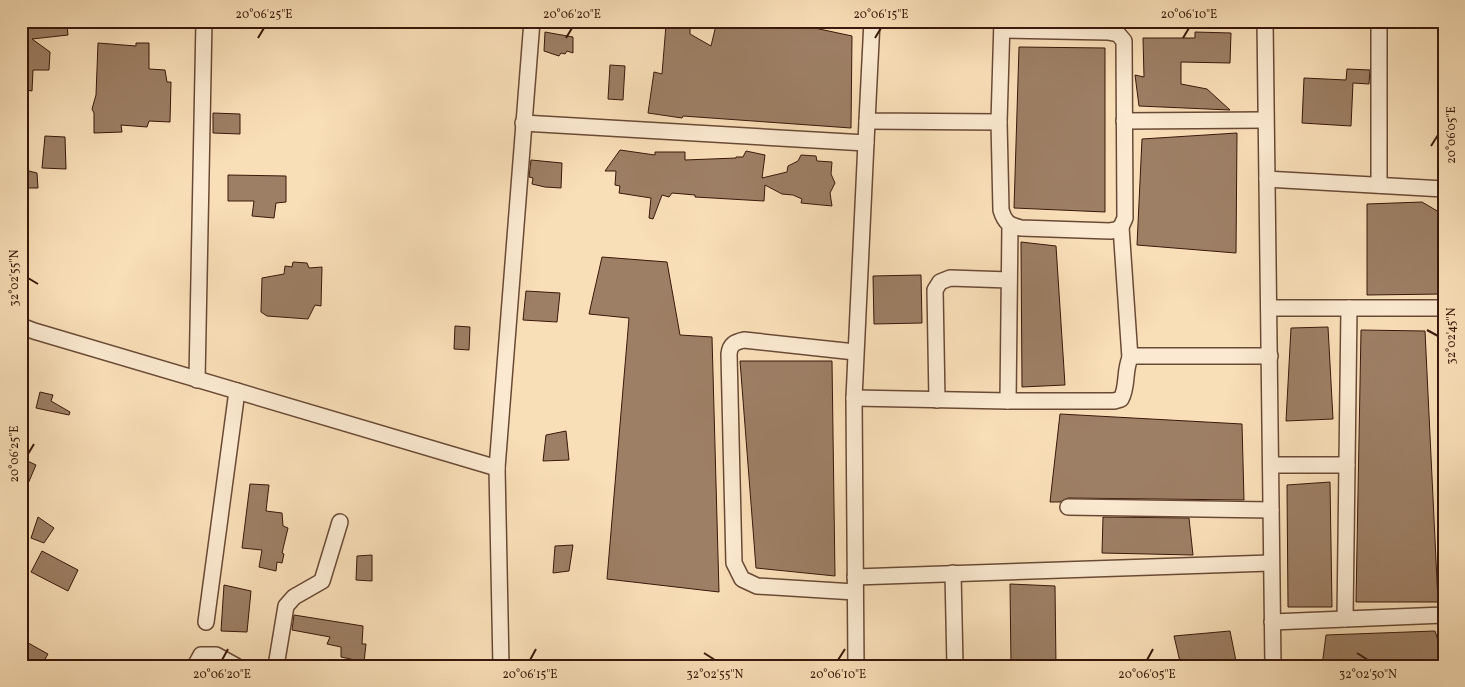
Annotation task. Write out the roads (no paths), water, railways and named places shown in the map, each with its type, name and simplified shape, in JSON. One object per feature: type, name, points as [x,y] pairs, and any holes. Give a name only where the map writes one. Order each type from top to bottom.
[{"type":"street","points":[[197,380],[204,21]]},
{"type":"street","points":[[501,666],[497,468],[532,21]]},
{"type":"street","points":[[856,666],[855,352],[872,21]]},
{"type":"street","points":[[1265,21],[1270,356],[1270,563],[1273,666]]},
{"type":"street","points":[[1379,21],[1379,185]]},
{"type":"street","points":[[1002,25],[1118,34],[1124,41],[1124,121],[1126,218],[1121,227],[1110,231],[1021,228],[1010,225],[1004,220],[999,122],[1002,25]]},
{"type":"street","points":[[1124,121],[1265,120]]},
{"type":"street","points":[[866,121],[999,122]]},
{"type":"street","points":[[523,123],[866,143]]},
{"type":"street","points":[[1266,179],[1444,189]]},
{"type":"street","points":[[1008,401],[1010,225]]},
{"type":"street","points":[[854,398],[1008,401],[1114,401],[1121,399],[1125,392],[1127,364],[1130,358],[1121,227]]},
{"type":"street","points":[[937,400],[935,290],[940,282],[950,278],[1009,280]]},
{"type":"street","points":[[1269,308],[1444,308]]},
{"type":"street","points":[[1345,619],[1349,308]]},
{"type":"street","points":[[21,326],[497,468]]},
{"type":"street","points":[[855,352],[744,340],[736,342],[730,347],[729,354],[734,563],[742,579],[757,586],[855,592]]},
{"type":"street","points":[[1130,358],[1136,356],[1270,356]]},
{"type":"street","points":[[206,622],[236,391]]},
{"type":"street","points":[[1271,465],[1347,465]]},
{"type":"street","points":[[1068,507],[1270,510]]},
{"type":"street","points":[[276,666],[286,606],[294,597],[322,581],[340,522]]},
{"type":"street","points":[[855,577],[1270,563]]},
{"type":"street","points":[[953,574],[955,666]]},
{"type":"street","points":[[1272,622],[1444,615]]},
{"type":"street","points":[[195,666],[200,655],[216,655],[236,666]]}]
